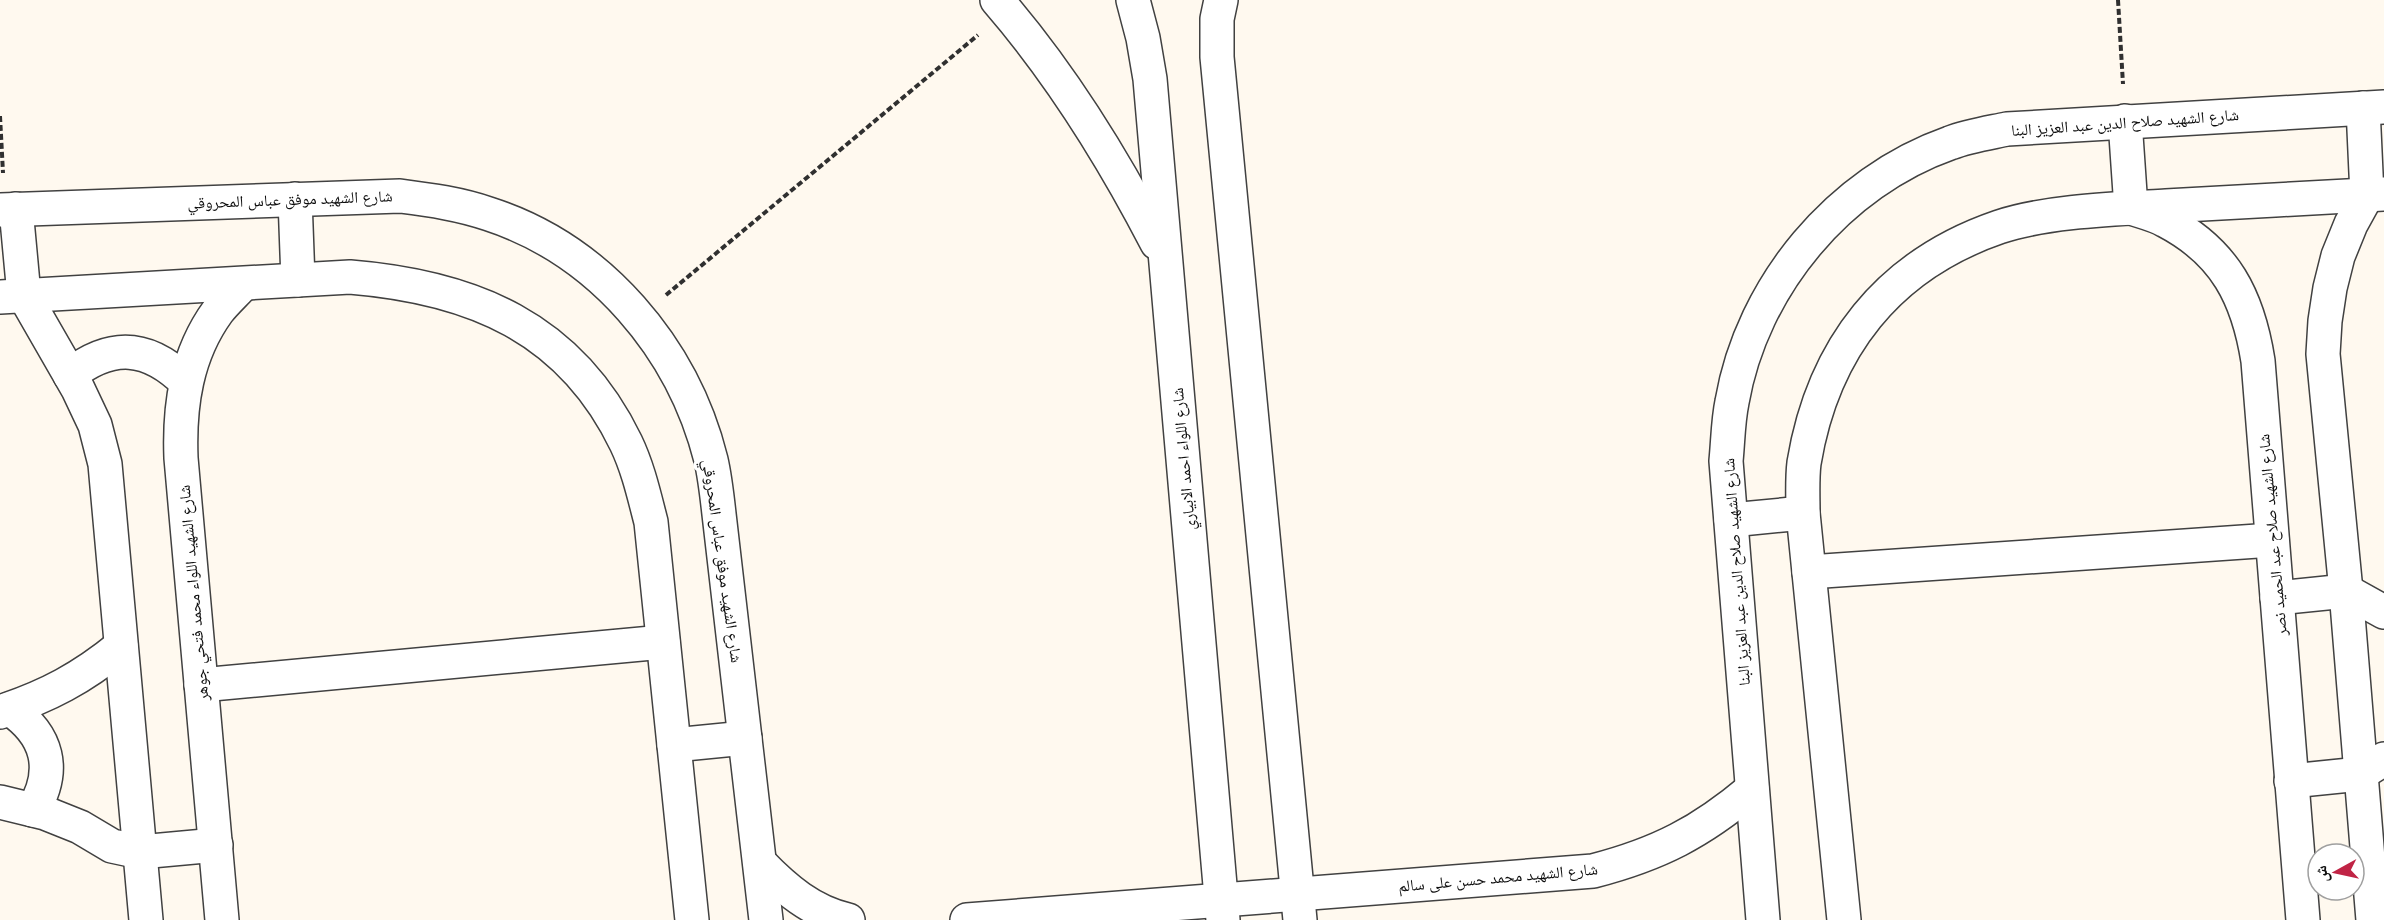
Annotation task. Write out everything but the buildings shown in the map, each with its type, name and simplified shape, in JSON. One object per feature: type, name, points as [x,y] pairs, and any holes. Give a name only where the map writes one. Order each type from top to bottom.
[{"type":"street","name":"شارع اللواء احمد الابياري","points":[[1133,0],[1150,79],[1222,910]]},
{"type":"street","points":[[1221,0],[1217,19],[1216,57],[1298,907]]},
{"type":"street","points":[[1002,6],[1077,105],[1138,206],[1165,259]]},
{"type":"street","points":[[2373,920],[2372,766],[2346,591],[2323,354],[2330,288],[2338,256],[2351,224],[2375,194],[2374,108]]},
{"type":"street","name":"شارع الشهيد صلاح الدين عبد العزيز البنا","points":[[1763,920],[1726,461],[1732,402],[1752,334],[1773,291],[1806,242],[1848,201],[1897,167],[1950,142],[2007,129],[2374,108]]},
{"type":"street","points":[[2125,121],[2131,208]]},
{"type":"street","points":[[1844,920],[1803,513],[1804,466],[1813,420],[1829,376],[1852,335],[1882,299],[1917,268],[1958,244],[2001,226],[2048,216],[2131,208],[2375,194]]},
{"type":"street","name":"شارع الشهيد موفق عباس المحروقي","points":[[7,210],[400,196],[446,202],[490,214],[532,232],[572,256],[608,284],[640,317],[671,361],[694,410],[711,461],[766,920]]},
{"type":"street","points":[[295,199],[298,280]]},
{"type":"street","name":"شارع الشهيد صلاح عبد الحميد نصر","points":[[2131,208],[2165,220],[2195,239],[2220,263],[2240,293],[2252,326],[2258,361],[2303,920]]},
{"type":"street","points":[[7,210],[12,296],[70,375],[95,425],[105,464],[146,920]]},
{"type":"street","points":[[12,296],[298,280],[350,278],[395,281],[439,290],[482,305],[522,325],[555,349],[584,377],[608,409],[627,445],[641,482],[651,522],[692,920]]},
{"type":"street","name":"شارع الشهيد اللواء محمد فتحي جوهر","points":[[222,920],[181,458],[180,420],[186,382],[199,345],[218,312],[243,284]]},
{"type":"street","points":[[70,375],[87,361],[108,354],[129,352],[150,356],[170,366],[186,382]]},
{"type":"street","points":[[1731,520],[1803,513]]},
{"type":"street","points":[[1809,572],[2272,540]]},
{"type":"street","points":[[2277,598],[2346,591],[2384,612]]},
{"type":"street","points":[[201,686],[663,642]]},
{"type":"street","points":[[5,711],[32,702],[64,687],[94,668],[121,646]]},
{"type":"street","points":[[5,711],[29,724],[43,746],[47,762],[46,778],[42,795],[33,810]]},
{"type":"street","points":[[675,745],[746,738]]},
{"type":"street","points":[[2291,781],[2372,766]]},
{"type":"street","name":"شارع الشهيد محمد حسن على سالم","points":[[967,920],[1298,907],[1593,871],[1628,862],[1663,849],[1717,817],[1752,789]]},
{"type":"street","points":[[0,802],[33,810],[80,827],[112,846],[140,852],[216,845]]},
{"type":"street","points":[[760,863],[782,886],[809,905],[848,920]]},
{"type":"path","points":[[2118,0],[2125,121]]},
{"type":"path","points":[[640,317],[1002,6]]},
{"type":"path","points":[[0,116],[7,210]]}]
